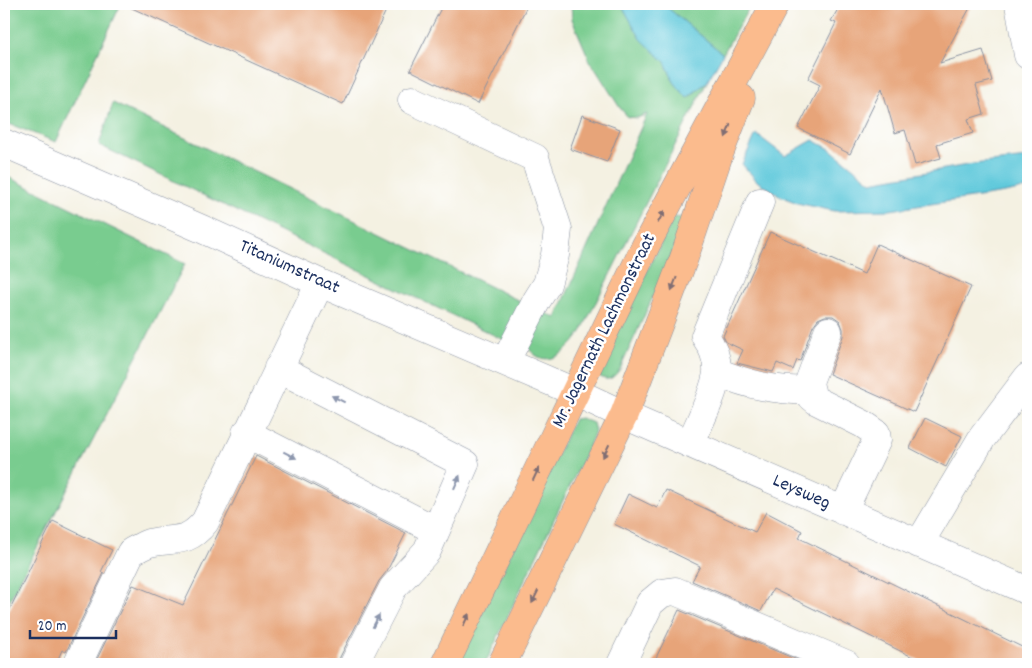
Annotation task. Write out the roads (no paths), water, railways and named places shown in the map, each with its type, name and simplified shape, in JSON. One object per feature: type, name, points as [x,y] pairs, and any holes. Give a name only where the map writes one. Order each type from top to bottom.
[{"type":"main road","name":"Mr. Jagernath Lachmonstraat","points":[[445,664],[646,245],[776,4]]},
{"type":"main road","name":"Mr. Jagernath Lachmonstraat","points":[[502,664],[624,415],[684,258],[718,157],[776,4]]},
{"type":"street","points":[[1019,4],[1028,55]]},
{"type":"street","points":[[412,100],[534,158],[558,229],[555,255],[548,284],[537,300],[505,362]]},
{"type":"street","name":"Titaniumstraat","points":[[4,143],[202,229],[320,283],[575,392]]},
{"type":"street","points":[[690,444],[709,401],[717,372],[712,346],[705,336],[760,202]]},
{"type":"street","points":[[80,664],[79,661],[131,552],[147,544],[186,538],[196,532],[205,522],[246,433],[320,283]]},
{"type":"street","points":[[828,331],[809,382],[812,396],[876,433],[876,440],[843,511]]},
{"type":"street","points":[[278,368],[465,464],[426,550],[392,588],[354,664]]},
{"type":"street","points":[[717,372],[767,388],[811,391]]},
{"type":"street","points":[[919,544],[982,438],[1028,378]]},
{"type":"street","name":"Leysweg","points":[[575,392],[1028,591]]},
{"type":"street","points":[[246,433],[435,530]]},
{"type":"street","points":[[621,664],[650,603],[662,593],[675,591],[846,664]]},
{"type":"water","points":[[621,4],[663,4],[723,54],[707,82],[687,98],[674,82],[665,62],[641,39]]},
{"type":"water","points":[[756,134],[785,156],[813,140],[830,149],[871,182],[973,164],[1028,158],[1028,188],[890,210],[834,211],[797,203],[758,182],[742,164]]}]
